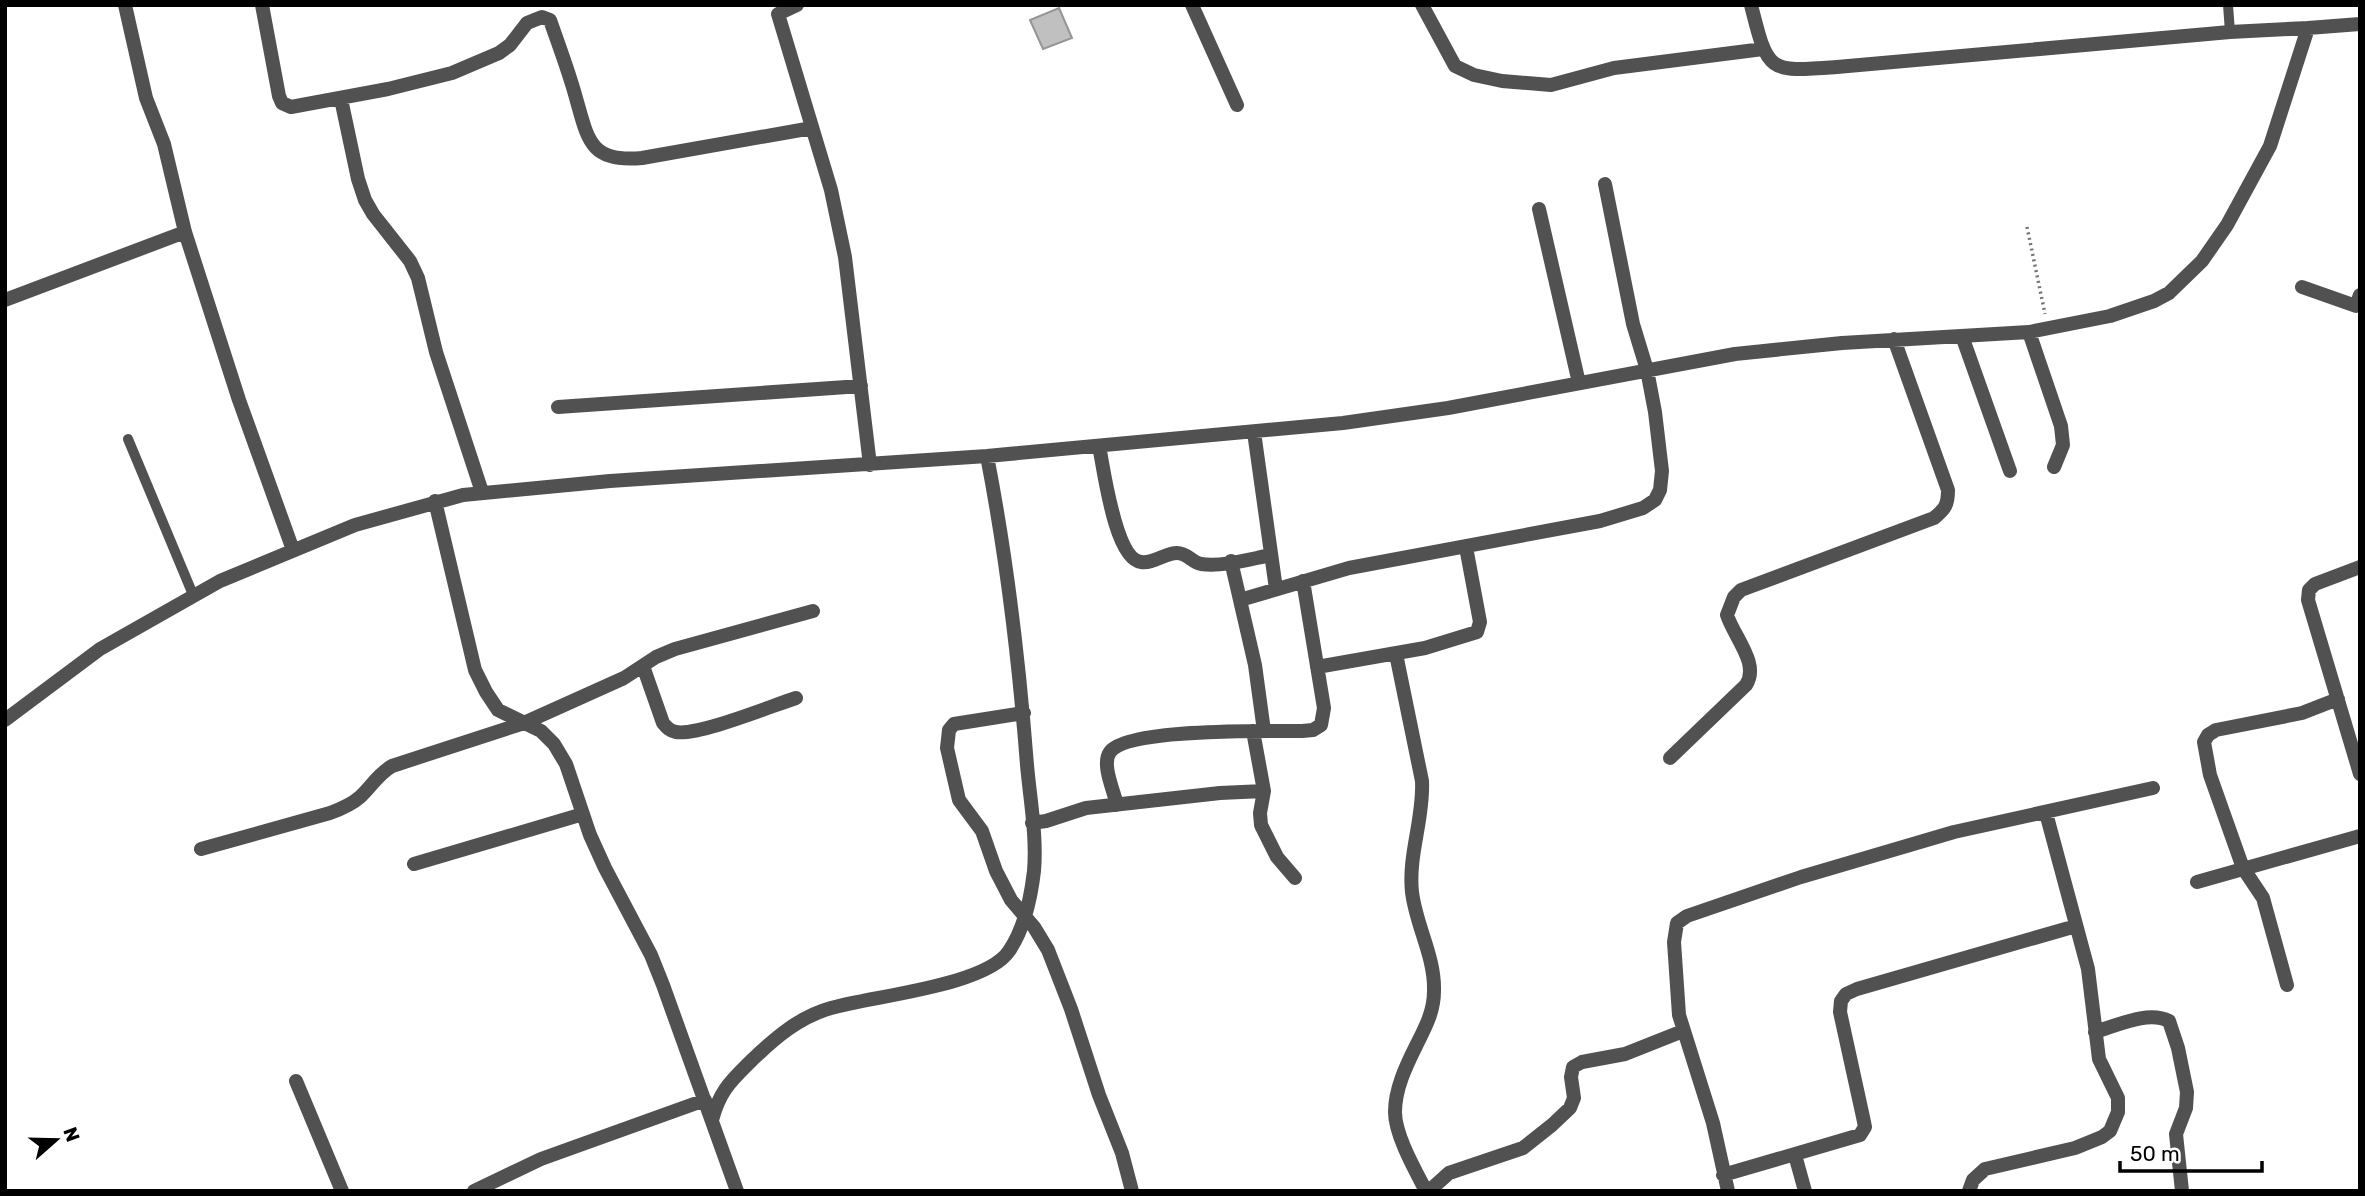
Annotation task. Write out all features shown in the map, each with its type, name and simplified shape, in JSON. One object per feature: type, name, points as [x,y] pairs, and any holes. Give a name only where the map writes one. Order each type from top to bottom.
[{"type":"street","points":[[125,5],[146,98],[164,144],[185,232],[239,400],[293,550]]},
{"type":"street","points":[[262,5],[282,103],[291,107],[430,79],[483,62],[510,44],[527,23],[542,18],[550,20],[577,99],[583,128],[590,142],[611,157],[642,158],[812,128]]},
{"type":"street","points":[[797,5],[777,9],[831,190],[845,257],[870,465]]},
{"type":"street","points":[[1192,5],[1237,104]]},
{"type":"street","points":[[1422,5],[1455,66],[1474,75],[1502,81],[1551,85],[1614,68],[1763,49]]},
{"type":"street","points":[[1751,5],[1763,49],[1770,61],[1777,67],[1805,69],[2230,32],[2360,24]]},
{"type":"street","points":[[5,720],[100,649],[220,582],[355,525],[435,501],[482,492],[610,481],[986,456],[1343,423],[1448,408],[1735,354],[1807,345],[2029,332],[2110,316],[2169,293],[2202,261],[2227,225],[2270,146],[2308,28]]},
{"type":"street","points":[[341,99],[365,200],[410,261],[418,278],[436,352],[482,492]]},
{"type":"street","points":[[1240,600],[1349,568],[1626,515],[1643,509],[1655,500],[1660,490],[1662,471],[1655,412],[1647,370],[1633,324],[1605,184]]},
{"type":"street","points":[[1539,209],[1579,383]]},
{"type":"street","points":[[5,300],[185,232]]},
{"type":"street","points":[[2302,287],[2356,306],[2360,295]]},
{"type":"street","points":[[2029,332],[2062,426],[2063,445],[2054,467]]},
{"type":"street","points":[[1962,336],[2010,471]]},
{"type":"street","points":[[1670,758],[1751,678],[1749,660],[1727,615],[1734,597],[1741,590],[1934,517],[1945,510],[1948,490],[1894,339]]},
{"type":"street","points":[[558,407],[861,386]]},
{"type":"street","points":[[1254,432],[1276,589]]},
{"type":"street","points":[[1099,446],[1119,537],[1130,557],[1139,562],[1147,562],[1175,553],[1185,554],[1200,564],[1270,555]]},
{"type":"street","points":[[712,1120],[723,1090],[784,1031],[831,1008],[926,987],[985,970],[996,964],[1010,950],[1024,917],[1034,870],[1024,713],[1009,578],[986,456]]},
{"type":"street","points":[[435,501],[475,670],[498,710],[541,731],[554,744],[566,764],[605,869],[651,955],[737,1191]]},
{"type":"street","points":[[1317,667],[1445,644],[1477,632],[1480,622],[1466,547]]},
{"type":"street","points":[[1231,561],[1256,673],[1264,792],[1261,825],[1277,857],[1294,878]]},
{"type":"street","points":[[2360,567],[2315,584],[2309,590],[2308,600],[2360,774]]},
{"type":"street","points":[[1117,805],[1106,762],[1108,753],[1114,748],[1184,733],[1303,731],[1313,730],[1321,725],[1324,708],[1303,581]]},
{"type":"street","points":[[201,849],[330,813],[358,799],[378,774],[392,766],[524,723],[613,684],[656,657],[696,642],[813,611]]},
{"type":"street","points":[[1396,654],[1422,781],[1423,797],[1412,892],[1433,967],[1434,992],[1430,1015],[1408,1062],[1396,1097],[1395,1114],[1405,1147],[1427,1191],[1449,1173],[1524,1148],[1552,1125],[1570,1108],[1574,1098],[1571,1077],[1573,1067],[1582,1062],[1625,1054],[1683,1031]]},
{"type":"street","points":[[643,666],[663,723],[669,730],[678,733],[696,731],[796,698]]},
{"type":"street","points":[[2287,985],[2263,898],[2243,868],[2210,775],[2204,741],[2216,730],[2302,713],[2338,699]]},
{"type":"street","points":[[1024,713],[954,724],[947,738],[949,762],[960,800],[982,831],[996,871],[1011,900],[1042,938],[1054,962],[1099,1095],[1122,1153],[1132,1191]]},
{"type":"street","points":[[1728,1191],[1713,1123],[1683,1031],[1677,999],[1674,932],[1676,923],[1687,916],[1801,877],[1954,832],[2153,788]]},
{"type":"street","points":[[1032,823],[1046,821],[1076,809],[1220,793],[1264,792]]},
{"type":"street","points":[[1969,1191],[1973,1180],[1985,1169],[2075,1148],[2102,1137],[2110,1131],[2118,1112],[2118,1098],[2099,1059],[2088,969],[2046,813]]},
{"type":"street","points":[[414,864],[583,814]]},
{"type":"street","points":[[2197,882],[2360,835]]},
{"type":"street","points":[[1723,1175],[1860,1135],[1865,1127],[1840,1012],[1840,1001],[1846,994],[1881,981],[2076,926]]},
{"type":"street","points":[[2095,1032],[2149,1018],[2160,1017],[2169,1021],[2187,1092],[2186,1108],[2176,1134],[2182,1191]]},
{"type":"street","points":[[296,1082],[342,1191]]},
{"type":"street","points":[[474,1191],[541,1159],[705,1100]]},
{"type":"street","points":[[1795,1155],[1805,1191]]},
{"type":"lane","points":[[2228,5],[2230,32]]},
{"type":"lane","points":[[128,439],[194,597]]},
{"type":"path","points":[[2026,227],[2048,329]]},
{"type":"building","points":[[1059,8],[1072,38],[1043,49],[1030,20]]}]
